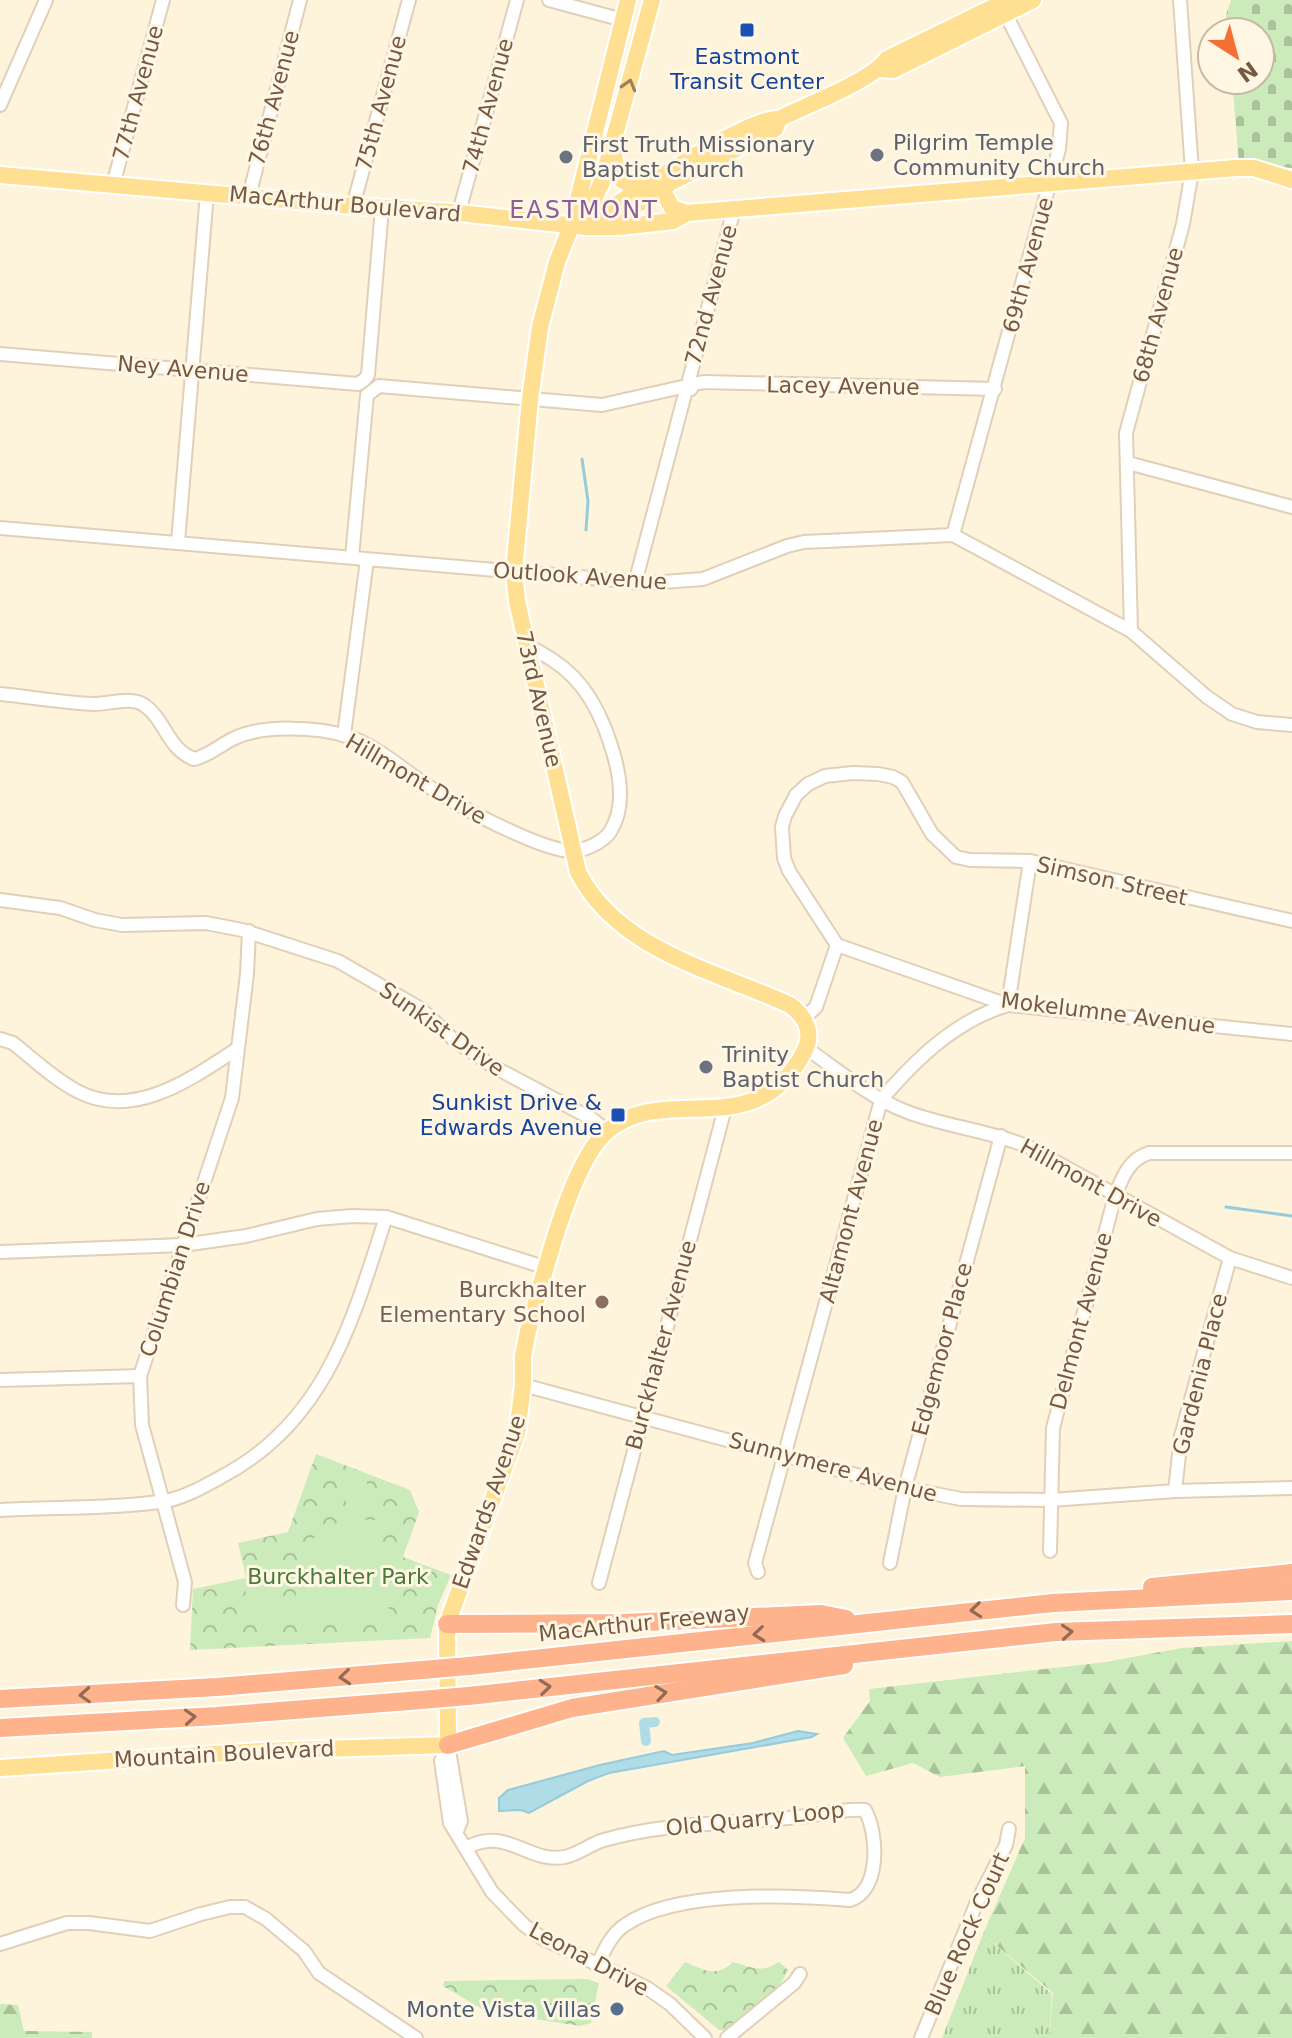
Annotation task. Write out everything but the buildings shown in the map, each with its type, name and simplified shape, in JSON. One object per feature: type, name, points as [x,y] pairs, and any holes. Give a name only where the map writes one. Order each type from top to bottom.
[{"type":"highway","points":[[1053,1603],[1186,1582],[1292,1573]]},
{"type":"highway","name":"MacArthur Freeway","points":[[0,1699],[217,1687],[469,1666],[1053,1603],[1292,1591]]},
{"type":"highway","points":[[447,1624],[624,1623],[821,1614],[865,1623]]},
{"type":"highway","points":[[0,1728],[247,1714],[468,1696],[989,1638],[1118,1629],[1292,1624]]},
{"type":"highway","points":[[448,1745],[514,1723],[585,1705],[789,1675],[989,1638]]},
{"type":"main road","name":"73rd Avenue","points":[[628,0],[572,224],[557,262],[540,327],[514,572],[517,601],[578,872],[586,888],[617,921],[671,956],[790,1005],[804,1018]]},
{"type":"main road","points":[[638,0],[640,20],[645,28]]},
{"type":"main road","name":"73rd Avenue","points":[[572,224],[591,205],[602,182],[652,0]]},
{"type":"main road","points":[[572,224],[612,207],[640,187],[769,118],[779,119],[879,69],[893,70],[1005,6],[1033,0]]},
{"type":"main road","points":[[599,227],[666,185],[775,129],[779,119]]},
{"type":"main road","points":[[613,142],[618,177],[626,184],[640,187]]},
{"type":"main road","name":"MacArthur Boulevard","points":[[0,175],[353,206],[459,212],[599,227],[673,221],[687,213],[1192,171],[1254,168],[1292,180]]},
{"type":"main road","points":[[666,185],[665,197],[672,208],[687,213]]},
{"type":"main road","points":[[607,1131],[636,1116],[655,1111],[725,1108],[755,1100],[780,1085],[795,1069],[806,1048],[808,1028],[804,1018]]},
{"type":"main road","name":"Edwards Avenue","points":[[448,1745],[447,1624],[517,1433],[523,1356],[547,1268],[579,1171],[588,1152],[607,1131]]},
{"type":"main road","name":"Mountain Boulevard","points":[[0,1768],[261,1751],[448,1745]]},
{"type":"street","points":[[0,105],[46,0]]},
{"type":"street","name":"77th Avenue","points":[[113,185],[163,0]]},
{"type":"street","name":"76th Avenue","points":[[249,196],[300,0]]},
{"type":"street","name":"75th Avenue","points":[[353,206],[409,0]]},
{"type":"street","name":"74th Avenue","points":[[459,212],[517,0]]},
{"type":"street","points":[[549,0],[623,20]]},
{"type":"street","name":"68th Avenue","points":[[1131,631],[1126,433],[1183,224],[1192,171],[1180,0]]},
{"type":"street","name":"69th Avenue","points":[[953,535],[1059,149],[1061,123],[1005,6]]},
{"type":"street","points":[[178,542],[207,193]]},
{"type":"street","points":[[352,557],[382,208]]},
{"type":"street","name":"72nd Avenue","points":[[635,583],[734,209]]},
{"type":"street","name":"Ney Avenue","points":[[0,354],[602,405],[687,385]]},
{"type":"street","name":"Lacey Avenue","points":[[687,385],[705,382],[995,389]]},
{"type":"street","points":[[1128,463],[1292,507]]},
{"type":"street","name":"Outlook Avenue","points":[[0,528],[635,583],[682,583],[703,579],[804,542],[953,535]]},
{"type":"street","points":[[953,535],[1131,631],[1207,697],[1232,714],[1257,722],[1292,725]]},
{"type":"street","points":[[344,735],[367,560]]},
{"type":"street","points":[[526,645],[571,673],[580,683],[604,727],[619,774],[618,814],[613,828],[596,844],[573,851]]},
{"type":"street","name":"Hillmont Drive","points":[[0,694],[93,704],[133,701],[143,704],[157,717],[176,748],[194,759],[214,752],[235,738],[260,731],[299,730],[344,735],[360,741],[431,789],[490,821],[551,847],[573,851]]},
{"type":"street","name":"Simson Street","points":[[837,945],[789,871],[782,842],[785,816],[796,795],[808,784],[825,776],[853,773],[893,777],[909,792],[941,846],[956,857],[1030,861],[1292,921]]},
{"type":"street","points":[[1008,1005],[1030,861]]},
{"type":"street","name":"Sunkist Drive","points":[[0,900],[60,908],[122,925],[206,923],[249,931],[338,961],[421,1009],[455,1041],[496,1068],[592,1119],[607,1131]]},
{"type":"street","name":"Columbian Drive","points":[[183,1605],[185,1582],[142,1425],[140,1376],[232,1098],[249,931]]},
{"type":"street","points":[[804,1018],[816,1007],[837,945]]},
{"type":"street","name":"Mokelumne Avenue","points":[[837,945],[1008,1005],[1292,1034]]},
{"type":"street","name":"Altamont Avenue","points":[[758,1572],[755,1563],[881,1100],[931,1048],[977,1016],[1008,1005]]},
{"type":"street","points":[[0,1039],[13,1043],[78,1092],[102,1100],[128,1102],[179,1085],[237,1049]]},
{"type":"street","name":"Hillmont Drive","points":[[806,1048],[881,1100],[925,1118],[1001,1136],[1045,1155],[1230,1258],[1292,1278]]},
{"type":"street","name":"Burckhalter Avenue","points":[[599,1583],[725,1108]]},
{"type":"street","name":"Edgemoor Place","points":[[890,1563],[905,1488],[1001,1136]]},
{"type":"street","name":"Delmont Avenue","points":[[1050,1551],[1053,1428],[1115,1196],[1132,1162],[1149,1153],[1292,1153]]},
{"type":"street","points":[[0,1252],[183,1245],[246,1236],[317,1219],[352,1216],[386,1217],[547,1268]]},
{"type":"street","points":[[0,1510],[162,1502],[204,1486],[242,1466],[273,1441],[304,1408],[330,1371],[341,1348],[386,1217]]},
{"type":"street","name":"Gardenia Place","points":[[1175,1491],[1181,1436],[1230,1258]]},
{"type":"street","points":[[0,1380],[140,1376]]},
{"type":"street","name":"Sunnymere Avenue","points":[[523,1385],[905,1488],[961,1499],[1051,1500],[1175,1491],[1292,1488]]},
{"type":"street","name":"Leona Drive","points":[[448,1745],[461,1821],[457,1831],[492,1892],[524,1925],[542,1938],[647,1988],[670,2004],[705,2038]]},
{"type":"street","name":"Old Quarry Loop","points":[[466,1848],[478,1841],[493,1839],[562,1858],[601,1841],[668,1826],[865,1810],[871,1822],[876,1854],[866,1889],[859,1897],[850,1900],[803,1896],[715,1899],[671,1907],[622,1926],[597,1966]]},
{"type":"street","name":"Blue Rock Court","points":[[921,2038],[977,1902],[1006,1845],[1009,1829]]},
{"type":"street","points":[[0,1944],[67,1923],[150,1931],[201,1914],[245,1907],[266,1919],[304,1951],[319,1973],[416,2038]]},
{"type":"street","points":[[727,2038],[794,1983],[800,1974]]},
{"type":"green space","points":[[1231,0],[1292,0],[1292,168],[1239,164],[1233,96],[1276,96],[1276,16],[1226,15]]},
{"type":"green space","name":"Burckhalter Park","points":[[316,1454],[410,1490],[419,1512],[403,1557],[451,1575],[438,1605],[430,1638],[190,1650],[193,1589],[246,1578],[238,1543],[288,1532]]},
{"type":"green space","points":[[346,1482],[367,1482],[368,1511],[346,1512]]},
{"type":"green space","points":[[350,1519],[377,1520],[390,1616],[297,1621],[295,1576],[308,1545],[324,1527]]},
{"type":"green space","points":[[278,1583],[279,1598],[247,1602],[245,1587]]},
{"type":"green space","points":[[280,1603],[282,1619],[250,1623],[248,1608]]},
{"type":"green space","points":[[1292,1641],[1292,2038],[1049,2038],[1053,1993],[983,1934],[1025,1838],[1025,1766],[940,1777],[913,1763],[866,1776],[843,1738],[870,1701],[869,1689],[1106,1662],[1182,1648]]},
{"type":"green space","points":[[983,1934],[1052,1994],[1049,2038],[942,2038]]},
{"type":"green space","points":[[685,1962],[715,1971],[733,1962],[761,1969],[779,1962],[788,1970],[777,1988],[761,2003],[725,2030],[719,2030],[666,1986]]},
{"type":"green space","points":[[587,1979],[599,1983],[591,2023],[580,2026],[485,2011],[443,1986],[444,1981]]},
{"type":"green space","points":[[0,2004],[18,2005],[24,2031],[92,2032],[92,2038],[0,2038]]},
{"type":"water","points":[[798,1731],[817,1734],[609,1773],[529,1813],[521,1810],[499,1811],[499,1798],[508,1790],[600,1765],[664,1751],[672,1755],[753,1743]]},
{"type":"waterway","points":[[582,459],[588,501],[586,530]]},
{"type":"waterway","points":[[1226,1207],[1292,1216]]},
{"type":"waterway","points":[[646,1741],[644,1723],[655,1722]]},
{"type":"place","name":"Eastmont Transit Center","points":[[747,30]]},
{"type":"place","name":"Pilgrim Temple Community Church","points":[[877,155]]},
{"type":"place","name":"First Truth Missionary Baptist Church","points":[[566,157]]},
{"type":"place","name":"Trinity Baptist Church","points":[[706,1067]]},
{"type":"place","name":"Sunkist Drive & Edwards Avenue","points":[[618,1115]]},
{"type":"place","name":"Burckhalter Elementary School","points":[[602,1302]]},
{"type":"place","name":"Monte Vista Villas","points":[[617,2009]]},
{"type":"district","name":"EASTMONT","points":[[584,210]]}]
